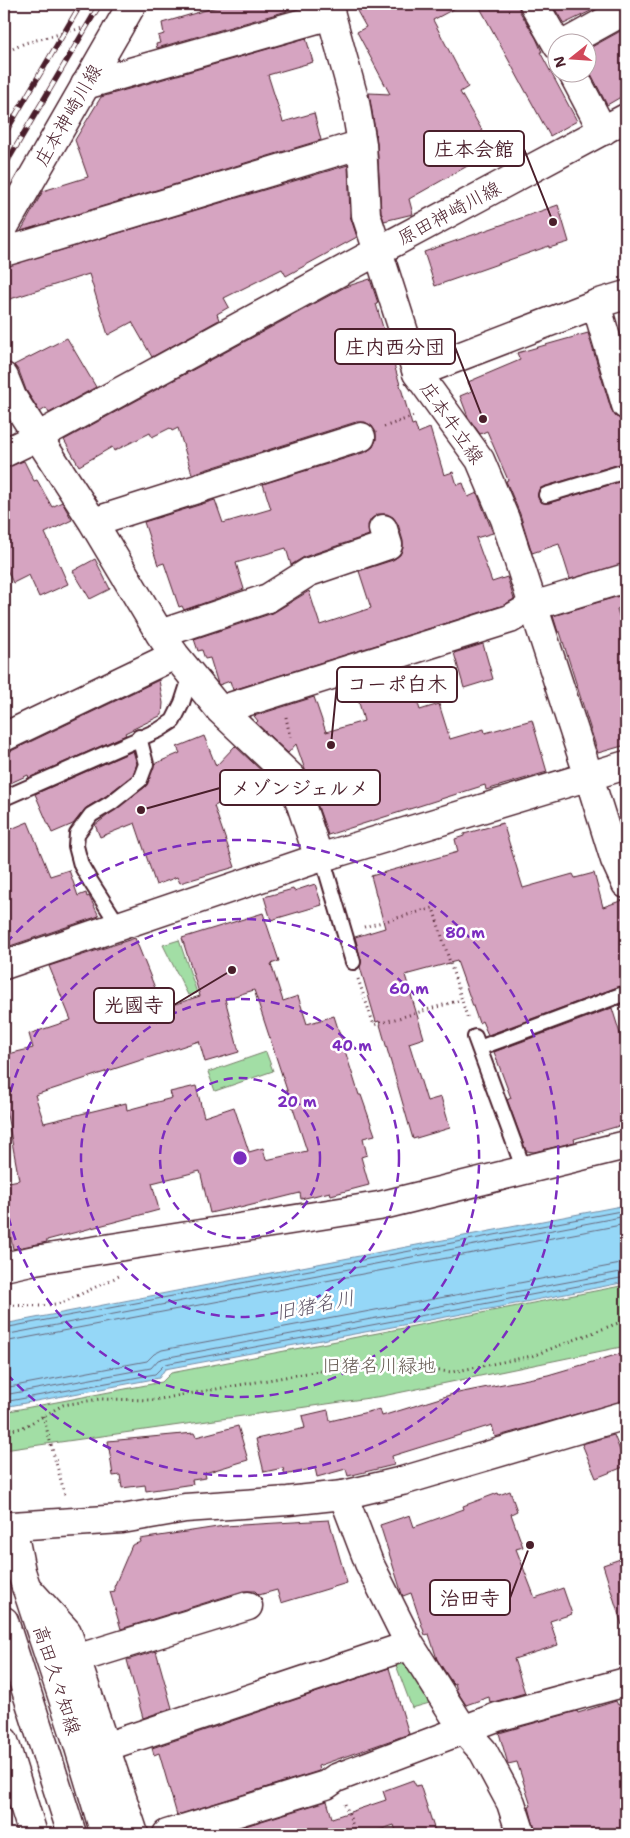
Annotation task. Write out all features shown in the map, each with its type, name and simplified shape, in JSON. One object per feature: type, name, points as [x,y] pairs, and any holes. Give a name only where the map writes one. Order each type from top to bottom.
[{"type":"street","name":"庄本神崎川線","points":[[4,227],[132,4]]},
{"type":"street","points":[[534,4],[550,32]]},
{"type":"street","points":[[85,85],[329,9]]},
{"type":"street","name":"庄本牛立線","points":[[329,9],[355,102],[362,144],[366,215],[417,373],[480,460],[504,519],[589,777],[620,858],[626,884]]},
{"type":"street","points":[[586,32],[626,10]]},
{"type":"street","points":[[580,82],[615,124]]},
{"type":"street","name":"原田神崎川線","points":[[378,251],[615,124]]},
{"type":"street","points":[[4,252],[362,144]]},
{"type":"street","points":[[4,453],[378,251]]},
{"type":"street","points":[[417,373],[596,304],[626,295]]},
{"type":"street","points":[[596,304],[626,405]]},
{"type":"street","points":[[4,377],[12,397],[93,522],[175,655],[220,710],[292,778],[320,858]]},
{"type":"street","points":[[93,522],[361,437]]},
{"type":"street","points":[[4,737],[175,655],[309,572],[388,545],[383,529]]},
{"type":"street","points":[[220,710],[510,619],[533,606],[626,578]]},
{"type":"street","points":[[4,965],[320,858],[626,765]]},
{"type":"street","points":[[4,1267],[35,1260],[379,1206],[626,1145]]},
{"type":"street","points":[[8,1526],[122,1519],[185,1508],[288,1501],[343,1494],[402,1481],[626,1416]]},
{"type":"street","points":[[343,1494],[369,1563],[410,1645],[463,1729],[483,1751],[511,1803],[521,1834]]},
{"type":"street","name":"高田久々知線","points":[[8,1526],[105,1834]]},
{"type":"street","points":[[26,1587],[68,1632],[134,1834]]},
{"type":"street","points":[[76,1659],[248,1606]]},
{"type":"street","name":"高田久々知線","points":[[6,1635],[72,1834]]},
{"type":"street","points":[[105,1747],[410,1645]]},
{"type":"street","points":[[167,1834],[326,1785],[336,1778],[497,1717],[626,1682]]},
{"type":"street","points":[[4,1741],[33,1834]]},
{"type":"lane","points":[[546,495],[626,471]]},
{"type":"lane","points":[[4,798],[139,737],[159,730],[173,721],[182,703],[175,655]]},
{"type":"lane","points":[[119,926],[81,865],[76,846],[77,834],[91,814],[112,803],[140,780],[146,764],[139,737]]},
{"type":"lane","points":[[320,858],[353,962]]},
{"type":"lane","points":[[524,1170],[477,1043],[626,993]]},
{"type":"path","points":[[361,437],[440,406]]},
{"type":"path","points":[[344,933],[434,908],[461,1000],[477,1043]]},
{"type":"path","points":[[353,962],[374,1026],[461,1000]]},
{"type":"path","points":[[4,1431],[22,1428],[63,1405],[100,1399],[154,1400],[359,1364],[452,1372],[532,1356],[626,1320]]},
{"type":"path","points":[[43,1416],[60,1473],[71,1522]]},
{"type":"green space","points":[[179,940],[197,993],[188,995],[163,945]]},
{"type":"green space","points":[[266,1052],[273,1071],[215,1091],[208,1072]]},
{"type":"green space","name":"旧猪名川緑地","points":[[626,1285],[626,1346],[383,1396],[4,1450],[4,1412],[162,1382],[171,1373]]},
{"type":"green space","points":[[402,1654],[433,1702],[412,1708],[393,1657]]},
{"type":"water","name":"旧猪名川","points":[[626,1205],[626,1282],[165,1369],[159,1378],[4,1407],[4,1324]]},
{"type":"building","points":[[226,4],[285,4],[287,11],[157,48],[156,44],[160,43],[158,36],[164,34],[162,23]]},
{"type":"building","points":[[353,4],[463,4],[433,20],[468,87],[460,92],[494,151],[409,199],[413,214],[384,221],[381,212],[377,142],[369,93],[390,94],[357,32],[366,27]]},
{"type":"building","points":[[478,4],[518,4],[520,12],[536,38],[542,52],[540,52],[548,67],[548,82],[556,82],[577,121],[550,136]]},
{"type":"building","points":[[552,4],[605,4],[564,24]]},
{"type":"building","points":[[626,28],[626,94],[607,105],[595,82],[598,82],[598,43]]},
{"type":"building","points":[[306,38],[313,62],[268,75],[283,122],[314,113],[321,140],[21,231],[43,191],[88,177],[75,140],[101,97]]},
{"type":"building","points":[[348,165],[350,216],[357,237],[286,276],[282,269],[224,298],[229,307],[217,314],[219,320],[152,357],[132,322],[108,335],[89,274],[4,301],[4,267]]},
{"type":"building","points":[[558,205],[569,242],[549,248],[549,246],[435,286],[424,252]]},
{"type":"building","points":[[370,279],[412,425],[415,424],[418,433],[430,428],[444,475],[453,472],[457,485],[463,483],[468,497],[477,493],[493,533],[476,538],[492,582],[507,577],[514,599],[504,605],[233,690],[230,681],[218,684],[210,658],[205,659],[202,650],[198,651],[194,639],[273,613],[309,591],[320,625],[371,608],[359,571],[393,560],[400,555],[403,541],[398,524],[393,517],[387,514],[378,514],[371,519],[368,525],[369,535],[304,557],[291,565],[286,548],[236,563],[244,589],[184,610],[182,606],[179,607],[164,563],[158,565],[144,522],[215,500],[223,523],[271,509],[263,484],[366,452],[373,447],[376,440],[376,432],[372,426],[365,422],[356,422],[192,474],[178,428],[172,431],[170,428],[152,437],[150,433],[114,451],[112,447],[79,466],[64,440],[345,287]]},
{"type":"building","points":[[588,333],[611,409],[616,417],[626,420],[626,462],[543,487],[539,489],[538,497],[540,502],[549,503],[626,480],[626,563],[570,579],[559,544],[532,553],[520,514],[506,481],[508,480],[487,431],[480,434],[468,417],[460,396],[472,391],[468,382],[520,360],[517,353]]},
{"type":"building","points":[[67,338],[96,387],[49,413],[46,408],[40,412],[26,390],[19,371],[14,365]]},
{"type":"building","points":[[24,461],[34,481],[37,480],[52,507],[62,502],[72,520],[45,533],[68,584],[39,597],[29,575],[13,583],[4,563],[4,468]]},
{"type":"building","points":[[95,559],[110,589],[90,599],[73,571]]},
{"type":"building","points":[[626,594],[626,606],[617,609],[626,640],[626,745],[598,753],[560,632],[558,632],[553,616]]},
{"type":"building","points":[[483,644],[493,679],[464,688],[454,653]]},
{"type":"building","points":[[407,668],[420,710],[439,704],[450,739],[484,729],[485,733],[532,720],[547,772],[486,790],[485,785],[328,835],[296,744],[288,753],[256,723],[258,721],[254,716],[314,697],[326,732],[364,721],[354,684]]},
{"type":"building","points":[[159,680],[163,703],[162,715],[125,733],[126,735],[29,778],[28,775],[4,786],[4,752],[11,751]]},
{"type":"building","points":[[204,736],[216,766],[235,746],[267,776],[254,789],[214,806],[235,867],[180,883],[177,877],[156,885],[135,823],[100,837],[95,825],[145,787],[154,764],[180,753],[177,747]]},
{"type":"building","points":[[133,751],[137,764],[133,775],[106,796],[86,808],[73,824],[52,833],[35,794]]},
{"type":"building","points":[[28,822],[50,876],[69,870],[78,896],[86,893],[99,916],[4,948],[4,832]]},
{"type":"building","points":[[503,823],[523,888],[573,874],[575,878],[594,873],[603,907],[626,899],[626,984],[488,1035],[482,1021],[479,1023],[457,961],[405,975],[424,1038],[409,1043],[427,1101],[441,1097],[450,1128],[413,1139],[379,1021],[376,1022],[360,967],[361,960],[355,937],[385,928],[371,876],[458,852],[455,839],[464,836],[464,834]]},
{"type":"building","points":[[315,884],[322,905],[271,920],[264,897],[293,889],[294,891]]},
{"type":"building","points":[[263,913],[279,961],[271,964],[283,1001],[298,996],[307,1024],[334,1016],[359,1095],[361,1095],[375,1135],[363,1138],[367,1155],[361,1157],[369,1185],[331,1195],[330,1192],[301,1199],[300,1193],[240,1208],[240,1206],[210,1213],[200,1171],[152,1183],[159,1210],[47,1240],[47,1242],[13,1249],[4,1204],[4,1183],[19,1180],[4,1098],[4,1055],[33,1048],[29,1034],[71,1020],[49,966],[135,938],[163,1008],[200,996],[182,938]],"holes":[[[254,990],[307,1151],[266,1160],[263,1148],[249,1152],[234,1107],[204,1117],[196,1086],[170,1092],[172,1098],[127,1110],[126,1103],[44,1123],[35,1095],[199,1041],[205,1062],[239,1052],[225,999]]]},
{"type":"building","points":[[612,1008],[626,1053],[626,1124],[574,1139],[575,1142],[534,1152],[526,1151],[507,1100],[511,1098],[494,1052]]},
{"type":"building","points":[[626,1352],[626,1400],[495,1437],[492,1425],[392,1456],[394,1465],[348,1476],[346,1469],[317,1477],[315,1468],[285,1475],[283,1468],[264,1472],[256,1439],[305,1428],[302,1416],[328,1410],[330,1421],[380,1409],[382,1416],[453,1394],[548,1375]]},
{"type":"building","points":[[238,1426],[248,1460],[205,1473],[206,1478],[192,1480],[193,1484],[146,1491],[145,1485],[122,1488],[120,1475],[113,1476],[108,1441],[194,1433],[196,1437]]},
{"type":"building","points":[[614,1435],[626,1466],[596,1478],[582,1444]]},
{"type":"building","points":[[510,1491],[517,1511],[511,1514],[523,1547],[516,1549],[535,1598],[563,1588],[572,1614],[550,1621],[558,1645],[514,1659],[525,1693],[490,1703],[489,1697],[466,1705],[457,1691],[455,1683],[453,1684],[437,1659],[429,1634],[425,1635],[411,1593],[403,1596],[402,1594],[380,1525],[410,1515],[414,1527],[464,1509],[463,1506],[498,1493],[499,1495]]},
{"type":"building","points":[[329,1520],[347,1583],[281,1603],[277,1590],[259,1595],[255,1591],[243,1591],[121,1629],[110,1592],[115,1591],[114,1587],[132,1545],[141,1542],[140,1539],[224,1526]]},
{"type":"building","points":[[626,1557],[626,1624],[622,1625],[603,1565]]},
{"type":"building","points":[[156,1651],[172,1708],[143,1718],[127,1660]]},
{"type":"building","points":[[389,1668],[409,1734],[318,1766],[319,1771],[177,1815],[159,1753],[154,1755],[152,1748]]},
{"type":"building","points":[[616,1701],[618,1705],[626,1703],[626,1834],[536,1834],[529,1807],[531,1806],[517,1762],[508,1764],[499,1733],[577,1711],[578,1713]]},
{"type":"building","points":[[413,1780],[416,1786],[420,1785],[436,1834],[397,1834],[394,1825],[367,1834],[219,1834],[327,1801],[332,1818],[386,1800],[383,1791]]},
{"type":"railway","points":[[4,135],[81,4]]},
{"type":"railway","points":[[4,167],[100,4]]},
{"type":"place","name":"庄本会館","points":[[553,222]]},
{"type":"place","name":"庄内西分団","points":[[483,419]]},
{"type":"place","name":"コーポ白木","points":[[331,745]]},
{"type":"place","name":"メゾンジェルメ","points":[[141,810]]},
{"type":"place","name":"光國寺","points":[[232,970]]},
{"type":"place","name":"治田寺","points":[[530,1545]]}]
